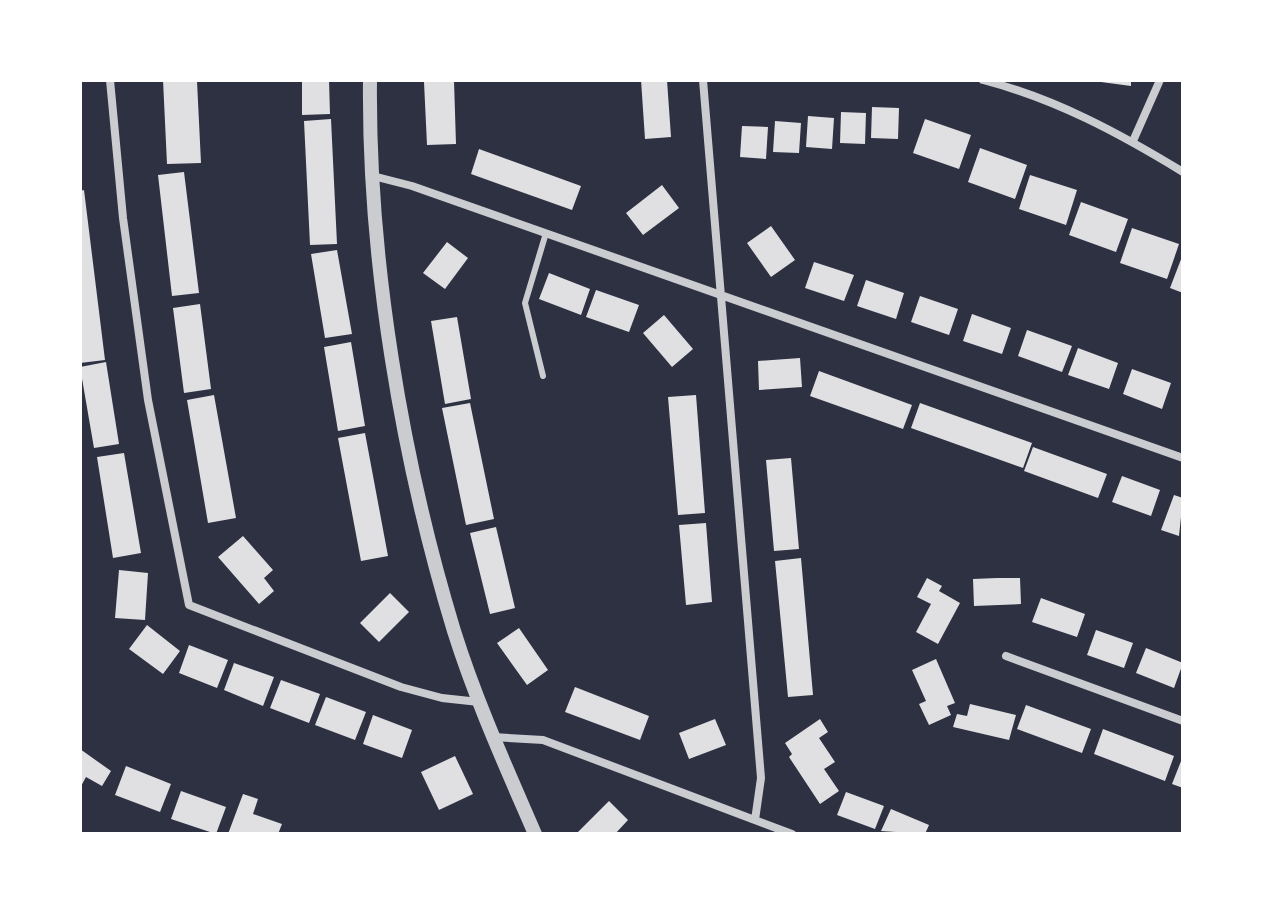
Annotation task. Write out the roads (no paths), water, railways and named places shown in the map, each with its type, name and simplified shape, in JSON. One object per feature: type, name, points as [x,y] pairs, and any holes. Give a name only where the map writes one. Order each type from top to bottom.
[{"type":"street","points":[[110,80],[123,218],[148,400],[189,605],[401,687],[442,698],[479,702]]},
{"type":"street","points":[[370,80],[373,176],[385,297],[424,517],[450,617],[479,702],[535,834]]},
{"type":"street","points":[[703,80],[761,778],[755,820]]},
{"type":"street","points":[[983,80],[1027,91],[1080,113],[1183,172]]},
{"type":"street","points":[[1133,141],[1160,80]]},
{"type":"street","points":[[373,176],[546,233],[1183,458]]},
{"type":"street","points":[[1006,656],[1183,721]]},
{"type":"street","points":[[492,737],[543,740],[792,834]]},
{"type":"lane","points":[[543,376],[525,303],[546,233]]}]
